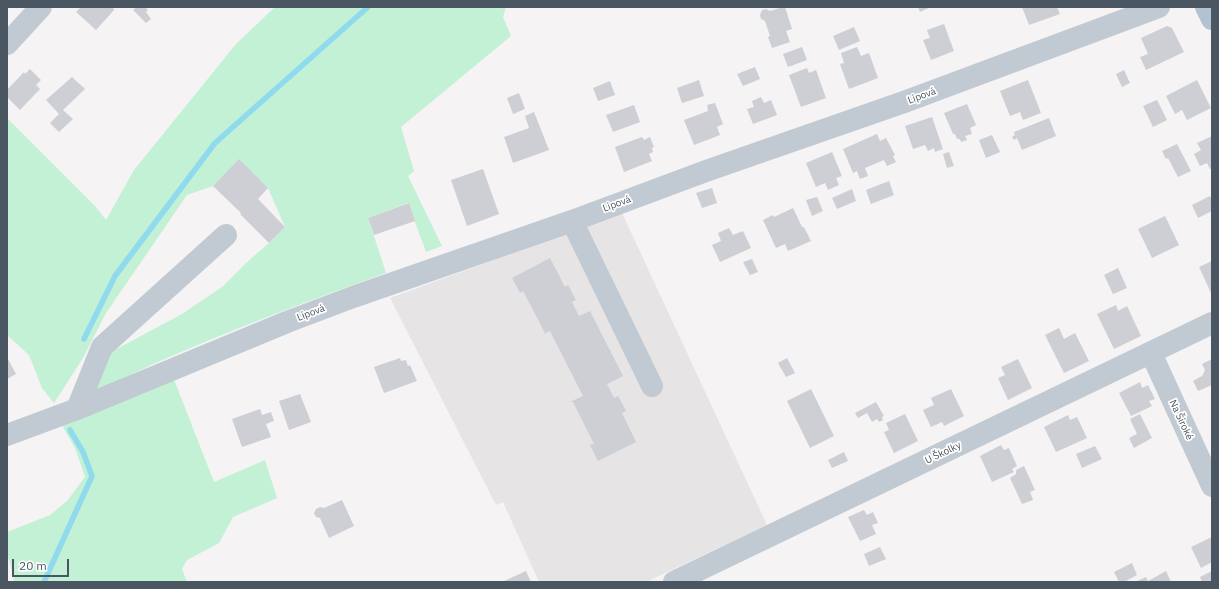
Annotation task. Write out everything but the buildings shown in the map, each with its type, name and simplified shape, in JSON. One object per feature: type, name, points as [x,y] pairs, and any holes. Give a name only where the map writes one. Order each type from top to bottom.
[{"type":"main road","points":[[1206,7],[1212,19]]},
{"type":"street","points":[[7,44],[41,7]]},
{"type":"street","name":"Lipová","points":[[7,435],[78,409],[287,322],[353,297],[572,221],[706,171],[904,102],[1159,7]]},
{"type":"street","points":[[572,221],[652,386]]},
{"type":"street","points":[[78,409],[102,347],[226,235]]},
{"type":"street","name":"U Školky","points":[[674,582],[1212,324]]},
{"type":"street","name":"Na Široké","points":[[1151,353],[1212,486]]},
{"type":"shaded area","points":[[622,213],[767,525],[646,582],[539,582],[503,502],[496,505],[390,298]]},
{"type":"green space","points":[[275,7],[506,7],[503,17],[511,36],[401,127],[414,171],[408,176],[442,246],[426,252],[408,203],[368,218],[386,273],[238,328],[151,365],[91,394],[101,363],[113,351],[182,314],[222,287],[285,227],[268,188],[239,160],[213,186],[187,195],[106,313],[83,358],[54,403],[42,388],[29,355],[7,335],[7,118],[95,206],[106,220],[134,170],[236,44]]},
{"type":"green space","points":[[173,377],[214,482],[265,460],[277,498],[233,517],[219,543],[187,560],[182,569],[187,582],[14,582],[7,555],[7,532],[50,515],[67,501],[85,477],[75,448],[59,420]]},
{"type":"waterway","points":[[84,339],[115,276],[215,143],[368,7]]},
{"type":"waterway","points":[[44,582],[92,476],[83,452],[70,430]]}]
